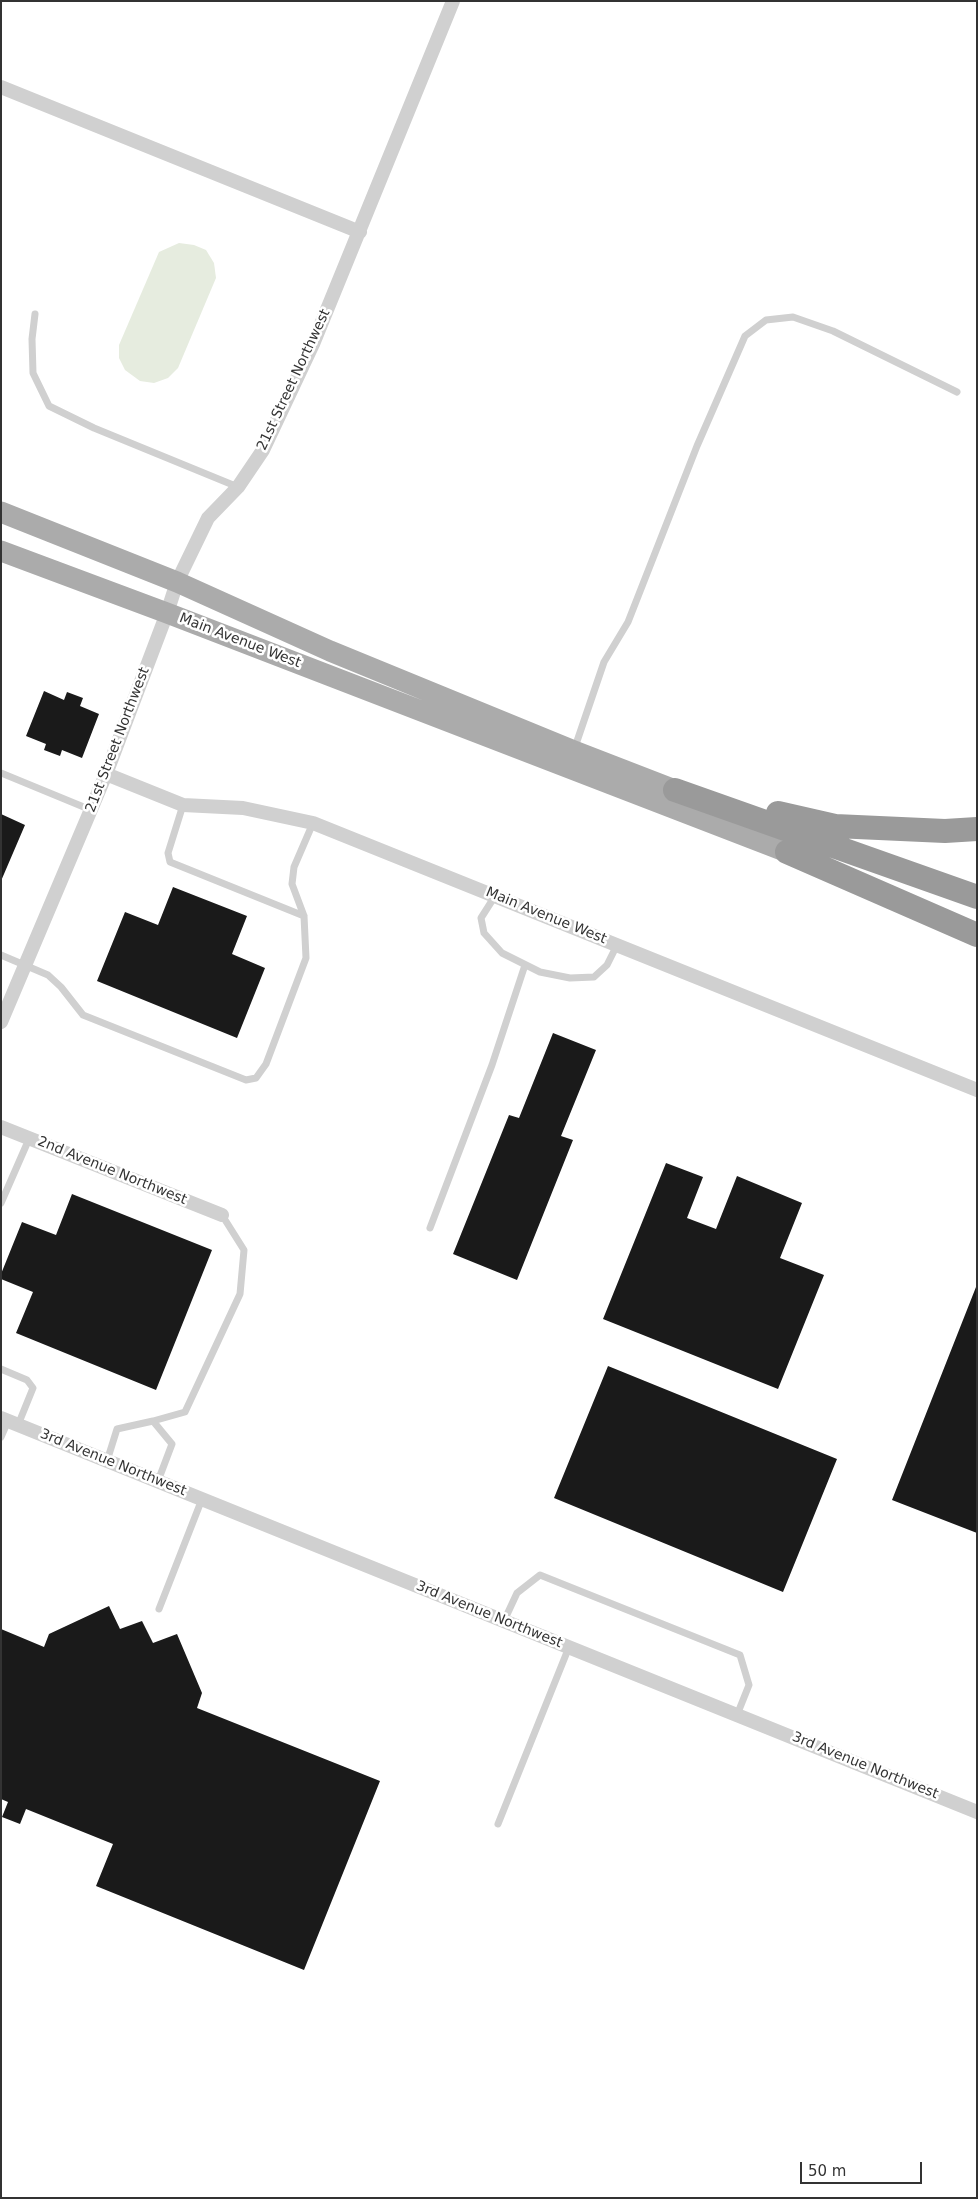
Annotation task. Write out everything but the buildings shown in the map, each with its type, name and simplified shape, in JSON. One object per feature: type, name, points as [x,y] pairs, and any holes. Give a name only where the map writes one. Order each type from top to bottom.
[{"type":"highway","points":[[675,790],[835,826],[945,831],[977,829]]},
{"type":"highway","points":[[675,790],[977,897]]},
{"type":"highway","points":[[787,852],[977,901]]},
{"type":"highway","points":[[787,852],[977,935]]},
{"type":"main road","name":"Main Avenue West","points":[[1,512],[177,582],[330,651],[574,751],[675,790]]},
{"type":"main road","name":"Main Avenue West","points":[[1,551],[787,852]]},
{"type":"street","name":"21st Street Northwest","points":[[1,1022],[106,774],[177,582],[208,518],[238,487],[263,450],[312,344],[360,232],[453,1]]},
{"type":"street","points":[[1,87],[360,232]]},
{"type":"street","name":"Main Avenue West","points":[[106,774],[183,805],[243,808],[313,823],[977,1090]]},
{"type":"street","name":"2nd Avenue Northwest","points":[[1,1127],[222,1215]]},
{"type":"street","name":"3rd Avenue Northwest","points":[[9,1421],[977,1812]]},
{"type":"lane","points":[[35,314],[32,339],[33,373],[49,406],[94,428],[238,487]]},
{"type":"lane","points":[[574,751],[604,662],[628,622],[697,446],[746,336],[766,320],[793,317],[833,331],[957,392]]},
{"type":"lane","points":[[1,773],[91,810]]},
{"type":"lane","points":[[183,805],[168,852],[170,862],[304,916]]},
{"type":"lane","points":[[1,954],[48,975],[61,987],[83,1015],[246,1080],[256,1078],[266,1064],[306,958],[304,916],[292,884],[294,867],[313,823]]},
{"type":"lane","points":[[495,896],[481,918],[484,934],[502,953],[540,972],[570,978],[594,977],[607,965],[616,945]]},
{"type":"lane","points":[[430,1228],[492,1065],[525,964]]},
{"type":"lane","points":[[1,1204],[29,1138]]},
{"type":"lane","points":[[107,1460],[117,1429],[184,1412],[240,1294],[244,1250],[222,1215]]},
{"type":"lane","points":[[1,1369],[27,1380],[33,1388],[9,1421],[1,1438]]},
{"type":"lane","points":[[153,1421],[172,1444],[158,1481]]},
{"type":"lane","points":[[159,1609],[202,1499]]},
{"type":"lane","points":[[504,1621],[517,1593],[540,1575],[740,1655],[749,1685],[737,1715]]},
{"type":"lane","points":[[498,1824],[569,1647]]},
{"type":"shaded area","points":[[179,243],[194,245],[206,250],[214,263],[216,278],[178,368],[168,378],[154,383],[140,381],[125,370],[119,358],[119,345],[159,252]]}]
